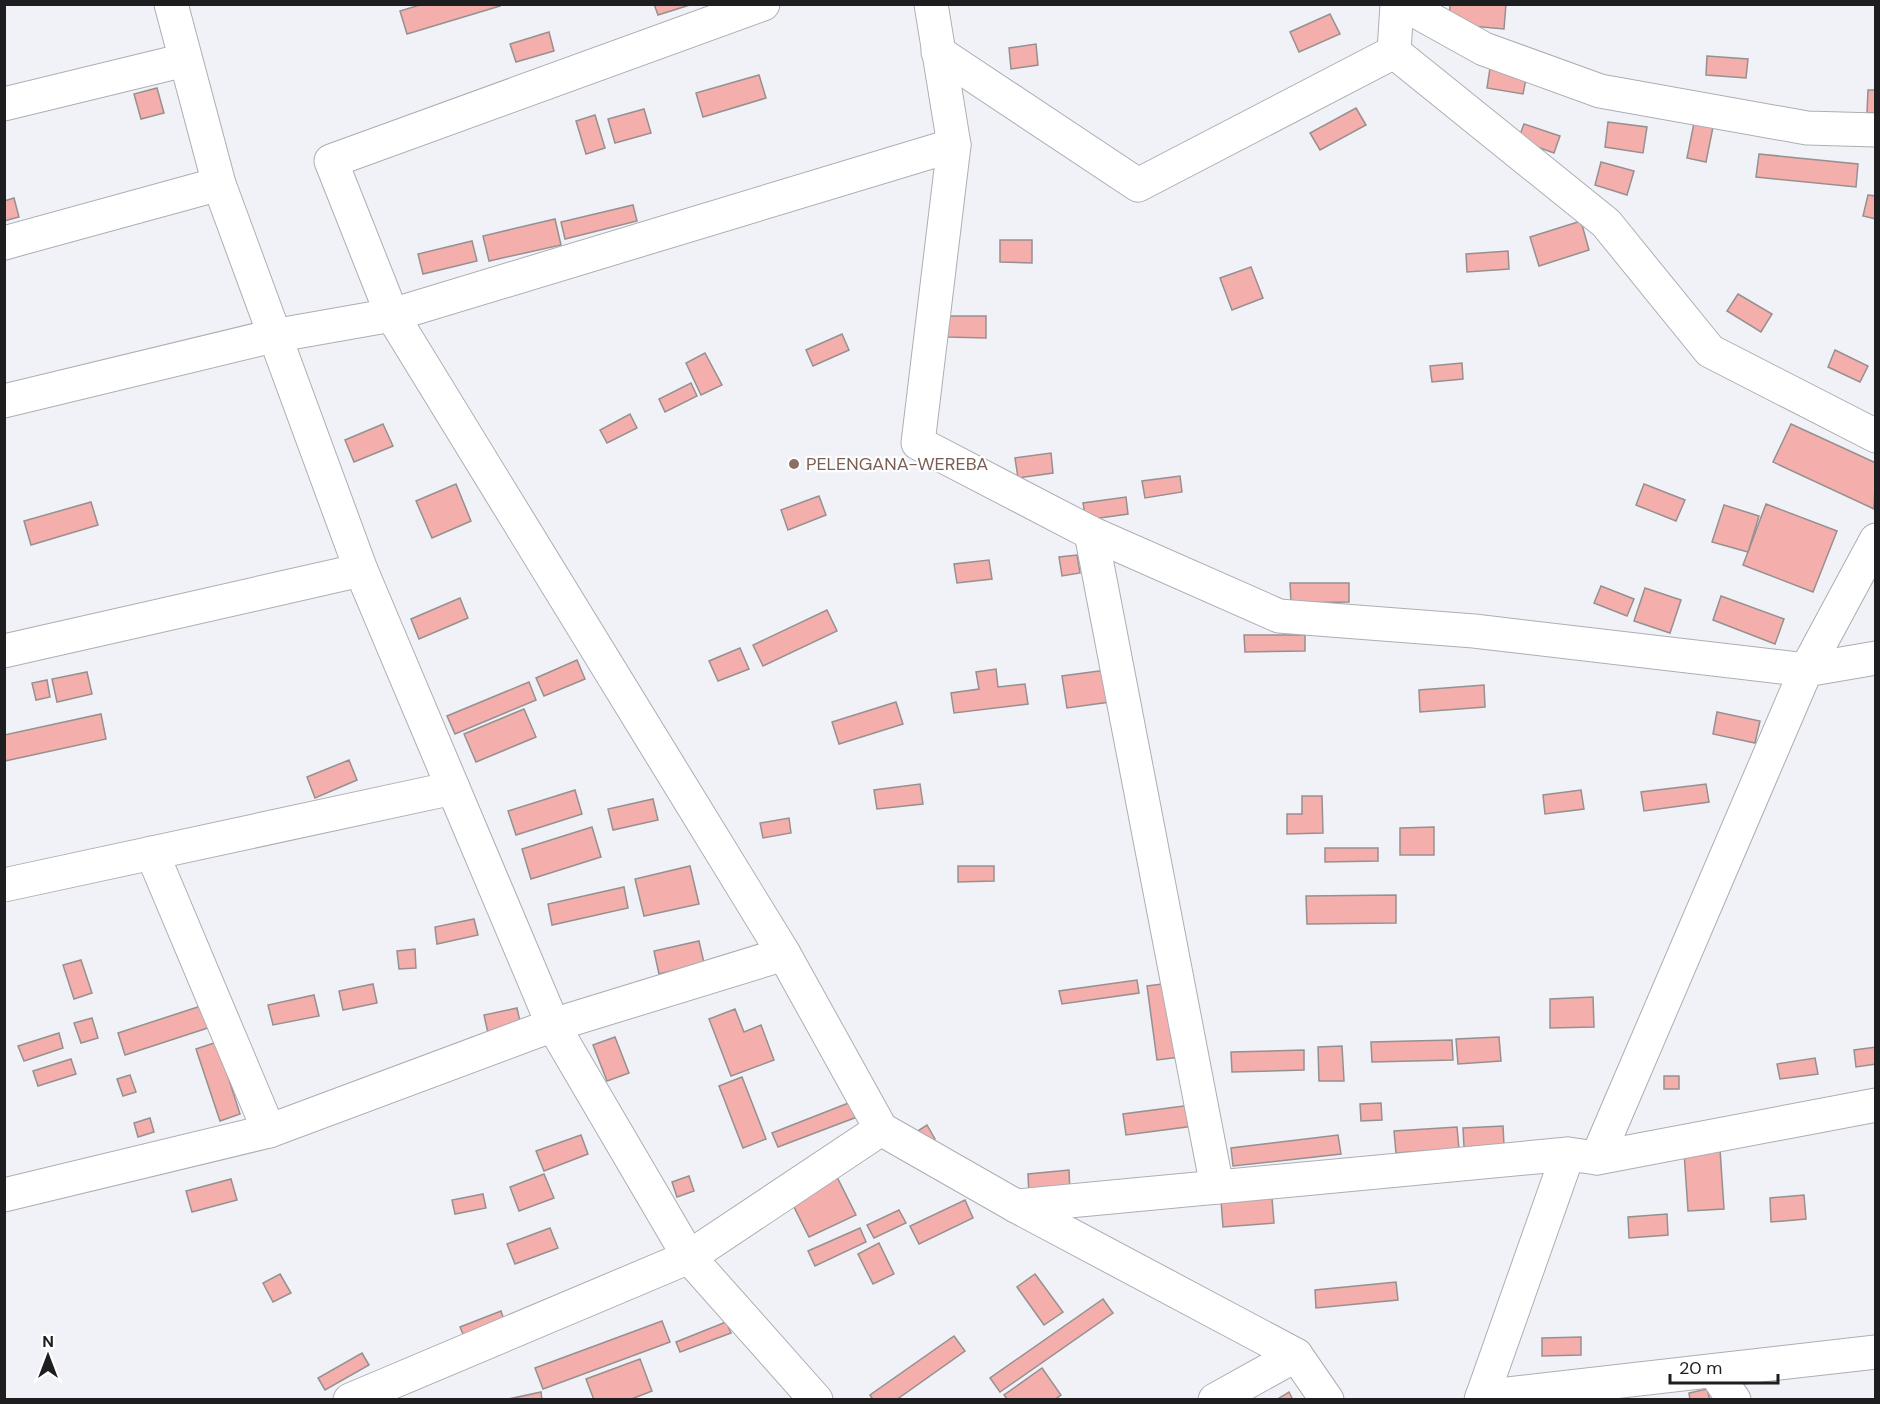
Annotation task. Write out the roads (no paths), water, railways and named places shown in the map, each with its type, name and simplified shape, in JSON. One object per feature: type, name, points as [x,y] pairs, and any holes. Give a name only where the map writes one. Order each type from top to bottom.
[{"type":"street","points":[[171,4],[219,184],[273,336],[361,570],[553,1025],[689,1257],[816,1400]]},
{"type":"street","points":[[763,4],[331,161],[392,315],[784,954],[881,1129],[1016,1206],[1296,1355],[1327,1400]]},
{"type":"street","points":[[931,4],[954,145],[918,443],[1091,533],[1279,616],[1474,631],[1806,670],[1875,658]]},
{"type":"street","points":[[1394,52],[1396,4]]},
{"type":"street","points":[[1402,4],[1484,49],[1600,91],[1807,128],[1875,130]]},
{"type":"street","points":[[938,52],[1137,185],[1394,52]]},
{"type":"street","points":[[1394,52],[1606,223],[1710,351],[1875,436]]},
{"type":"street","points":[[4,104],[185,60]]},
{"type":"street","points":[[4,402],[273,336],[392,315],[954,145]]},
{"type":"street","points":[[4,243],[219,184]]},
{"type":"street","points":[[1091,533],[1218,1187]]},
{"type":"street","points":[[1875,540],[1806,670],[1583,1156],[1481,1398],[1875,1352]]},
{"type":"street","points":[[4,651],[361,570]]},
{"type":"street","points":[[4,885],[453,788]]},
{"type":"street","points":[[152,853],[269,1131]]},
{"type":"street","points":[[4,1195],[269,1131],[553,1025],[784,954]]},
{"type":"street","points":[[1016,1206],[1583,1156],[1875,1105]]},
{"type":"street","points":[[350,1399],[689,1257],[881,1129]]},
{"type":"street","points":[[1215,1400],[1296,1355]]},
{"type":"street","points":[[1714,1371],[1734,1400]]},
{"type":"place","name":"PELENGANA-WEREBA","points":[[794,464]]}]
